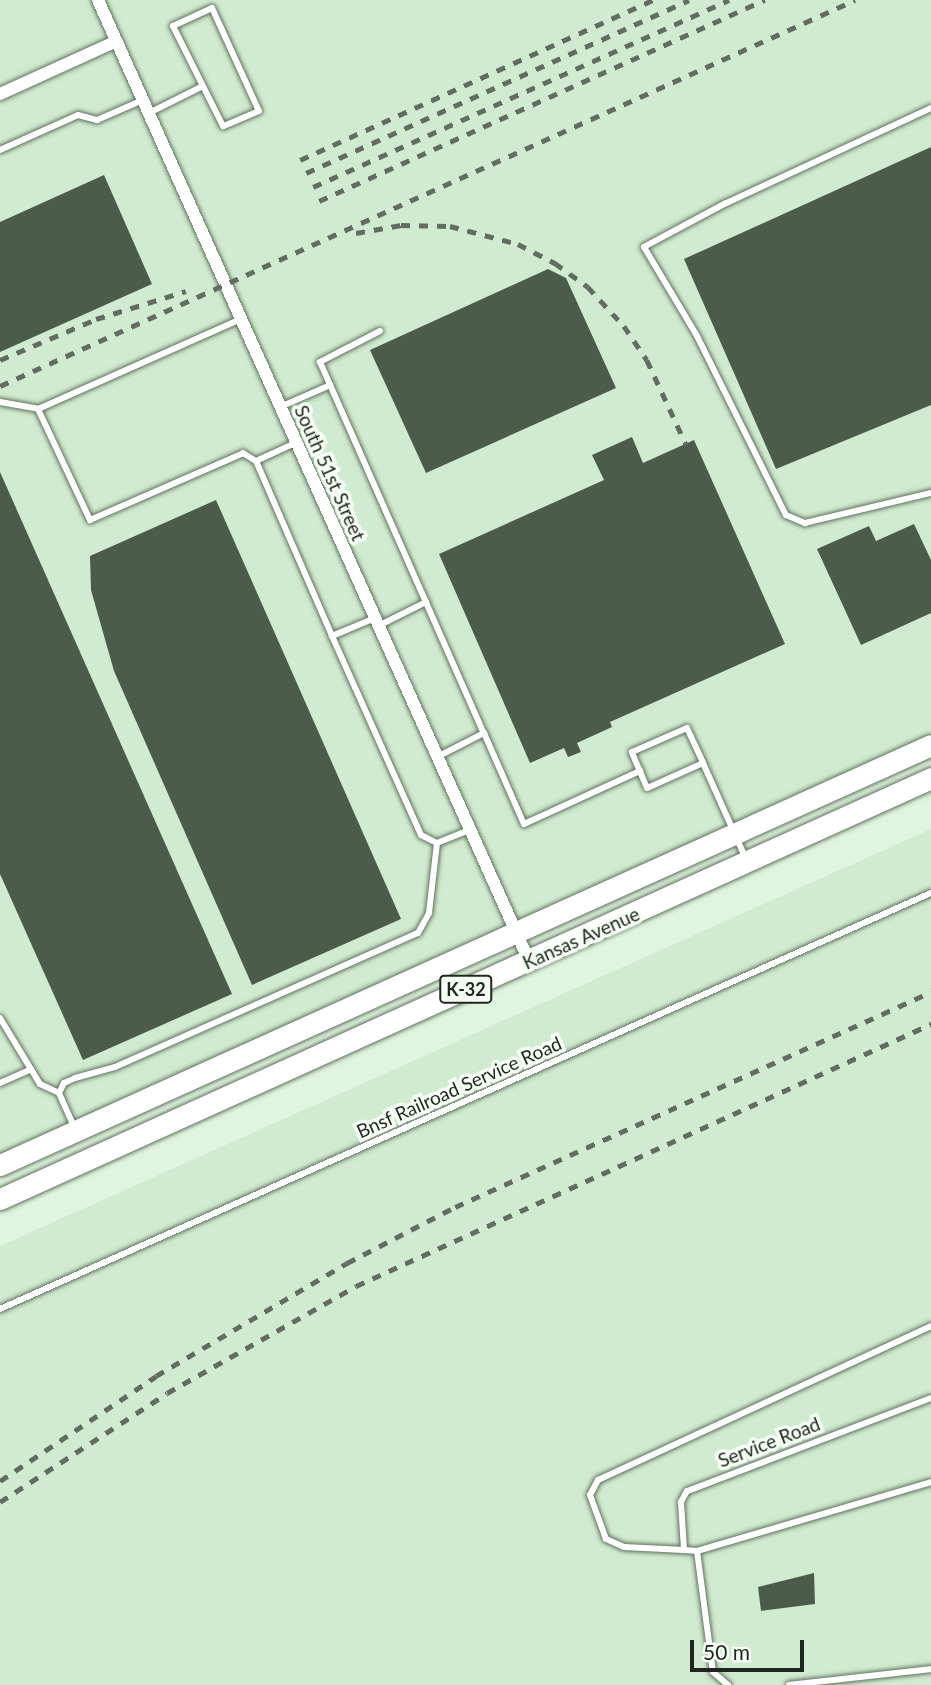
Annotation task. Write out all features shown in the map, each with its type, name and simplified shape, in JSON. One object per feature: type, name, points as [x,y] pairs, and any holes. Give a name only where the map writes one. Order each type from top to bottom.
[{"type":"main road","name":"Kansas Avenue","points":[[0,1165],[931,745]]},
{"type":"main road","name":"Kansas Avenue","points":[[0,1199],[931,778]]},
{"type":"street","name":"South 51st Street","points":[[98,0],[280,407],[293,444],[528,961]]},
{"type":"street","points":[[0,94],[117,41]]},
{"type":"lane","points":[[212,8],[259,111],[223,126],[201,87],[173,26],[212,8]]},
{"type":"lane","points":[[149,113],[201,87]]},
{"type":"lane","points":[[0,150],[78,115],[97,120],[143,100]]},
{"type":"lane","points":[[931,108],[726,203],[644,247],[698,336],[786,515],[805,523],[931,493]]},
{"type":"lane","points":[[0,402],[37,409],[240,319]]},
{"type":"lane","points":[[380,331],[320,362],[524,824],[640,771]]},
{"type":"lane","points":[[280,407],[330,385]]},
{"type":"lane","points":[[37,409],[90,520],[243,453],[256,461],[421,835],[437,843],[469,830]]},
{"type":"lane","points":[[256,461],[293,444]]},
{"type":"lane","points":[[332,636],[426,602]]},
{"type":"lane","points":[[703,763],[647,788],[632,752],[687,728],[703,763],[735,834],[747,862]]},
{"type":"lane","points":[[436,757],[484,733]]},
{"type":"lane","points":[[59,1093],[64,1083],[75,1078],[115,1067],[418,933],[429,913],[437,843]]},
{"type":"lane","name":"Bnsf Railroad Service Road","points":[[0,1309],[931,893]]},
{"type":"lane","points":[[0,1018],[40,1084],[59,1093],[76,1131]]},
{"type":"lane","points":[[0,1083],[31,1069]]},
{"type":"lane","points":[[931,1326],[598,1480],[590,1495],[606,1539],[624,1547],[697,1551],[931,1482]]},
{"type":"lane","name":"Service Road","points":[[684,1550],[681,1502],[687,1491],[931,1398]]},
{"type":"lane","points":[[697,1551],[713,1672],[728,1685]]},
{"type":"lane","points":[[789,1685],[931,1669]]},
{"type":"shaded area","points":[[0,0],[931,0],[931,739],[0,1156]]},
{"type":"shaded area","points":[[931,829],[931,1685],[0,1685],[0,1246]]},
{"type":"building","points":[[931,147],[931,405],[776,469],[684,259]]},
{"type":"building","points":[[104,175],[152,284],[0,352],[0,222]]},
{"type":"building","points":[[548,269],[566,278],[616,388],[426,473],[370,350]]},
{"type":"building","points":[[632,437],[643,463],[694,440],[785,644],[610,722],[612,727],[577,743],[581,752],[568,757],[564,748],[530,763],[439,554],[604,480],[592,455]]},
{"type":"building","points":[[0,472],[232,994],[83,1060],[0,874]]},
{"type":"building","points":[[216,500],[401,919],[252,985],[114,671],[91,590],[90,556]]},
{"type":"building","points":[[914,524],[931,560],[931,613],[861,645],[817,549],[869,526],[876,541]]},
{"type":"building","points":[[814,1573],[815,1604],[761,1611],[758,1587]]},
{"type":"railway","points":[[300,160],[653,0]]},
{"type":"railway","points":[[306,173],[689,0]]},
{"type":"railway","points":[[313,187],[729,0]]},
{"type":"railway","points":[[319,201],[765,0]]},
{"type":"railway","points":[[0,386],[855,0]]},
{"type":"railway","points":[[356,233],[401,225],[450,226],[518,244],[555,263],[588,287],[624,326],[647,360],[686,444]]},
{"type":"railway","points":[[0,360],[96,319],[186,291]]},
{"type":"railway","points":[[0,1481],[156,1376],[347,1263],[455,1207],[931,992]]},
{"type":"railway","points":[[0,1502],[167,1393],[356,1286],[931,1024]]}]
